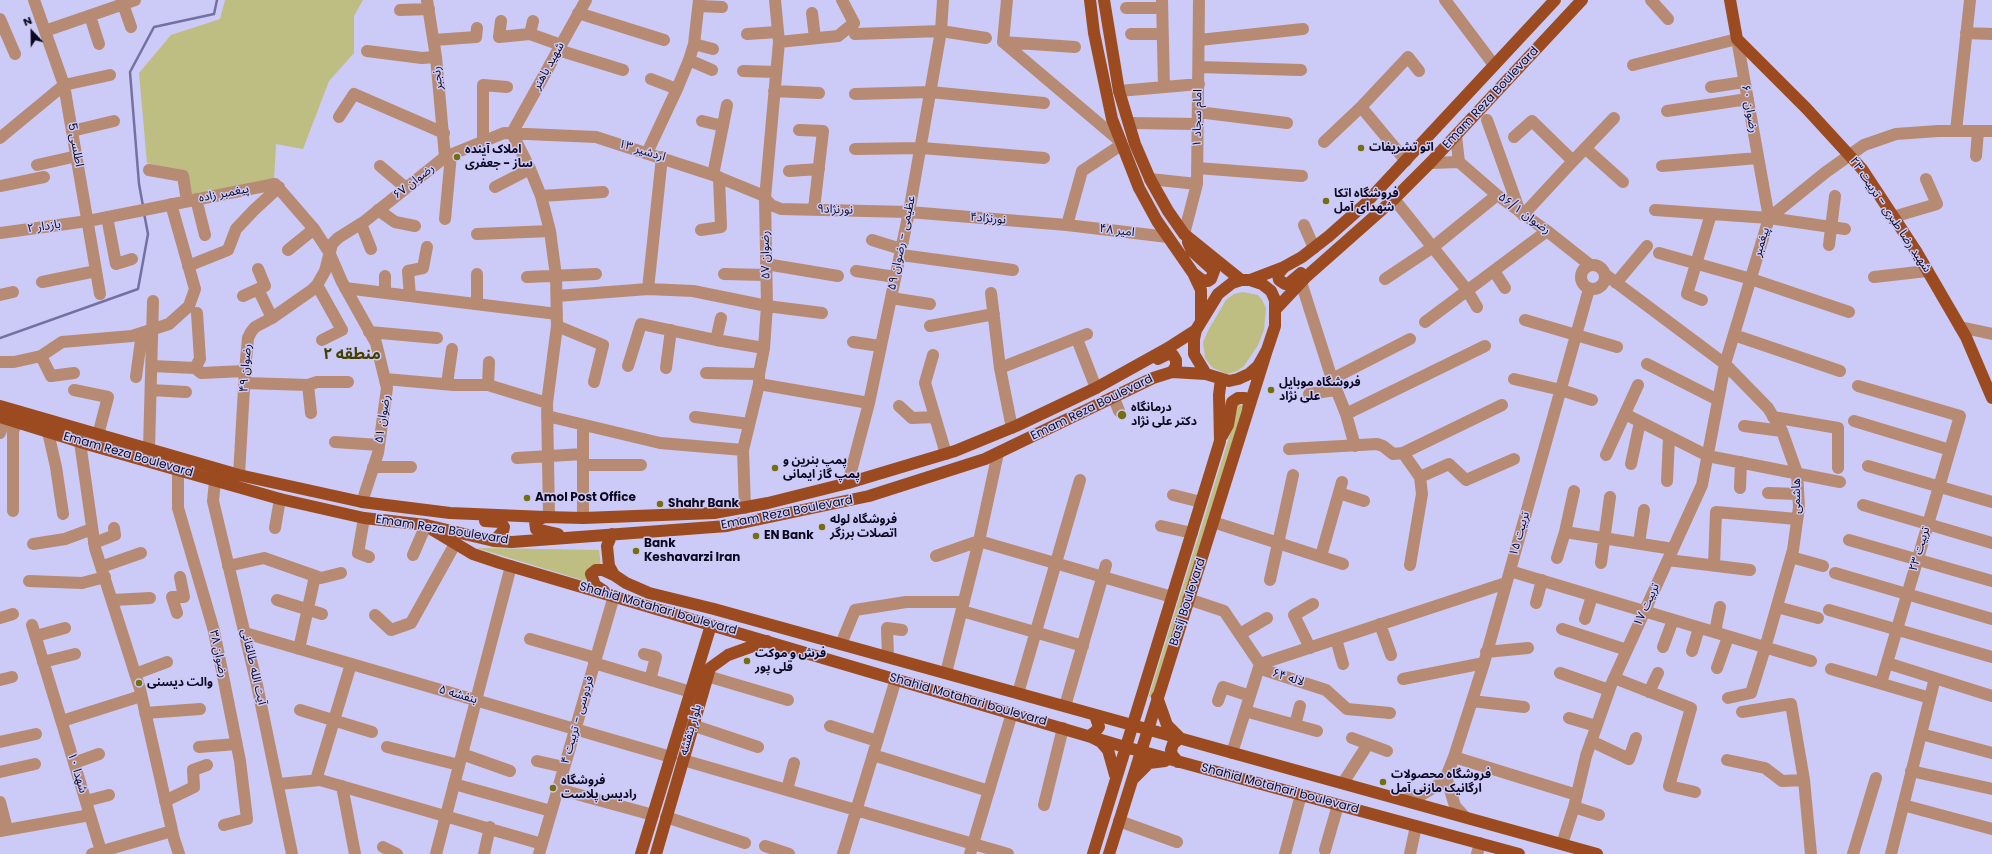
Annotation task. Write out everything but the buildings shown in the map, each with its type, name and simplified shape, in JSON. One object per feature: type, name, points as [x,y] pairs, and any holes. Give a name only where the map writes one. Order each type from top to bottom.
[{"type":"main road","points":[[1090,0],[1094,33],[1103,81],[1112,119],[1121,143],[1139,188],[1157,221],[1193,273],[1201,290],[1199,325],[1193,349],[1196,359],[1206,374],[1228,381],[1238,379],[1249,374],[1258,366],[1268,350],[1275,326],[1275,300],[1271,291],[1262,284],[1246,280],[1184,234]]},
{"type":"main road","points":[[1104,0],[1120,90],[1129,123],[1150,179],[1168,211],[1184,234],[1192,251],[1214,271],[1212,279],[1208,281],[1202,280],[1193,273]]},
{"type":"main road","name":"Emam Reza Boulevard","points":[[1246,280],[1284,267],[1314,248],[1364,205],[1555,0]]},
{"type":"main road","name":"Emam Reza Boulevard","points":[[1276,309],[1327,258],[1352,238],[1430,163],[1582,0]]},
{"type":"main road","name":"رضوان ۶۰","points":[[1730,0],[1737,39]]},
{"type":"main road","name":"شهید رضا طبری - تربیت ۲۳","points":[[1737,39],[1862,169],[1893,216],[1960,327],[1992,398]]},
{"type":"main road","points":[[1284,267],[1278,274],[1280,280],[1285,284],[1289,283],[1304,271],[1327,258]]},
{"type":"main road","points":[[1199,325],[1218,294],[1232,283],[1246,280]]},
{"type":"main road","name":"Emam Reza Boulevard","points":[[0,406],[238,475],[362,502],[450,513],[547,517],[583,518],[714,513],[745,508],[848,483],[946,454],[1012,428],[1096,388],[1168,348],[1199,325]]},
{"type":"main road","name":"Basij Boulevard","points":[[1109,854],[1157,697],[1268,350]]},
{"type":"main road","points":[[1096,388],[1127,377],[1168,354],[1173,356],[1176,360],[1176,366],[1172,372]]},
{"type":"main road","name":"Emam Reza Boulevard","points":[[8,419],[80,442],[280,499],[364,518],[426,525],[494,541],[512,542],[727,526],[772,518],[869,496],[941,474],[998,453],[1153,378],[1172,372],[1206,374]]},
{"type":"main road","name":"Basij Boulevard","points":[[1093,854],[1220,441],[1219,395],[1221,379]]},
{"type":"main road","points":[[1220,441],[1228,425],[1232,402],[1238,398],[1245,398],[1249,402],[1248,410]]},
{"type":"main road","points":[[450,513],[463,518],[502,524],[503,531],[494,541]]},
{"type":"main road","points":[[547,517],[535,521],[536,529],[579,537]]},
{"type":"main road","name":"Shahid Motahari boulevard","points":[[426,525],[473,554],[511,566],[1125,747],[1416,826],[1479,849],[1517,854]]},
{"type":"main road","name":"Shahid Motahari boulevard","points":[[612,534],[607,546],[607,556],[609,566],[614,575],[626,583],[649,593],[791,630],[1597,854]]},
{"type":"main road","points":[[612,595],[595,585],[591,574],[596,570],[603,570],[614,575]]},
{"type":"main road","name":"بلوار بنفشه","points":[[656,854],[666,817],[691,692],[711,625]]},
{"type":"main road","points":[[786,647],[791,630]]},
{"type":"main road","name":"بلوار بنفشه","points":[[641,854],[653,815],[692,726],[710,668],[728,655],[767,641]]},
{"type":"main road","points":[[1130,784],[1126,777],[1122,776],[1116,779],[1113,762],[1108,750],[1100,742],[1089,736],[1099,727],[1095,715],[1108,717],[1127,713],[1132,709],[1141,695],[1148,704],[1152,703],[1157,697]]},
{"type":"main road","points":[[1157,697],[1165,722],[1180,738],[1173,744],[1171,750],[1172,756],[1178,762]]},
{"type":"main road","points":[[1130,784],[1135,774],[1149,763],[1159,761],[1178,762]]},
{"type":"street","name":"اطلسی 5","points":[[34,0],[64,85],[100,294]]},
{"type":"street","points":[[45,31],[135,0]]},
{"type":"street","name":"شهید باهنر","points":[[512,133],[586,0]]},
{"type":"street","name":"رضوان ۵۷","points":[[745,508],[743,450],[759,379],[764,348],[766,306],[765,198],[779,37],[775,0]]},
{"type":"street","points":[[747,34],[815,38],[838,36],[854,23],[842,0]]},
{"type":"street","name":"عظیمی - رضوان ۵۹","points":[[848,483],[869,403],[922,148],[941,31],[943,0]]},
{"type":"street","points":[[1004,42],[1007,0]]},
{"type":"street","name":"امام سجاد ۱","points":[[1184,234],[1197,184],[1199,0]]},
{"type":"street","points":[[1445,0],[1494,65]]},
{"type":"street","points":[[1650,0],[1668,18]]},
{"type":"street","points":[[1956,131],[1970,0]]},
{"type":"street","points":[[647,153],[677,89],[694,44],[699,3],[722,7]]},
{"type":"street","points":[[123,4],[131,27]]},
{"type":"street","points":[[400,10],[428,4]]},
{"type":"street","name":"رنجبر","points":[[428,4],[434,40],[444,133],[448,156],[445,219]]},
{"type":"street","points":[[1126,8],[1162,4],[1164,87]]},
{"type":"street","points":[[812,13],[815,38]]},
{"type":"street","points":[[578,14],[664,40]]},
{"type":"street","points":[[90,16],[99,44]]},
{"type":"street","points":[[0,19],[15,54]]},
{"type":"street","points":[[501,21],[499,38],[530,34],[560,48],[623,70]]},
{"type":"street","points":[[530,34],[533,21]]},
{"type":"street","points":[[434,40],[476,37],[477,28]]},
{"type":"street","points":[[1199,40],[1303,29]]},
{"type":"street","points":[[855,34],[941,31],[986,38]]},
{"type":"street","points":[[1966,33],[1992,34]]},
{"type":"street","points":[[1131,34],[1162,34]]},
{"type":"street","points":[[1633,65],[1737,39]]},
{"type":"street","name":"رضوان ۶۰","points":[[1737,39],[1769,218]]},
{"type":"street","points":[[1004,42],[1075,47]]},
{"type":"street","points":[[1004,42],[1121,143],[1082,171],[1067,225]]},
{"type":"street","points":[[694,44],[713,49]]},
{"type":"street","points":[[367,51],[422,58],[436,57]]},
{"type":"street","points":[[1324,142],[1361,107],[1408,57],[1419,72]]},
{"type":"street","points":[[688,60],[712,70]]},
{"type":"street","points":[[1199,67],[1301,70]]},
{"type":"street","points":[[743,72],[776,72]]},
{"type":"street","points":[[0,138],[64,85],[110,75]]},
{"type":"street","points":[[650,79],[677,89]]},
{"type":"street","points":[[1711,87],[1744,82]]},
{"type":"street","points":[[1120,90],[1199,84]]},
{"type":"street","points":[[483,140],[483,86],[507,87]]},
{"type":"street","points":[[774,91],[819,93]]},
{"type":"street","points":[[855,94],[930,92],[1044,103]]},
{"type":"street","points":[[339,116],[354,94],[444,133]]},
{"type":"street","points":[[1666,111],[1748,100]]},
{"type":"street","points":[[701,230],[721,227],[716,176],[727,105]]},
{"type":"street","points":[[1361,107],[1406,161]]},
{"type":"street","points":[[1129,123],[1198,118],[1287,123]]},
{"type":"street","points":[[1487,120],[1522,213],[1614,118]]},
{"type":"street","points":[[72,131],[114,121]]},
{"type":"street","points":[[702,121],[723,126]]},
{"type":"street","points":[[1514,137],[1532,121],[1574,161]]},
{"type":"street","points":[[799,130],[823,132],[814,209]]},
{"type":"street","points":[[1976,156],[1978,131]]},
{"type":"street","name":"پیغمبر","points":[[1725,364],[1769,218],[1826,172],[1864,145],[1896,134],[1992,131]]},
{"type":"street","points":[[512,133],[530,168],[541,196],[550,231],[556,276],[557,326],[547,403],[549,456],[547,517]]},
{"type":"street","name":"رضوان ۶۷","points":[[329,252],[332,244],[338,238],[361,224],[448,156],[483,140],[500,134],[512,133]]},
{"type":"street","name":"اردشیر ۱۳","points":[[512,133],[589,136],[662,157],[716,176],[758,193],[765,198]]},
{"type":"street","points":[[1430,163],[1459,162],[1456,136]]},
{"type":"street","points":[[854,149],[922,148],[1044,158]]},
{"type":"street","points":[[1586,148],[1623,182]]},
{"type":"street","points":[[37,165],[76,156]]},
{"type":"street","points":[[648,289],[662,157]]},
{"type":"street","points":[[1662,166],[1758,158]]},
{"type":"street","name":"رضوان ۵۶/۱","points":[[1459,162],[1497,195],[1547,231],[1590,265]]},
{"type":"street","points":[[380,166],[406,188]]},
{"type":"street","points":[[495,187],[530,168]]},
{"type":"street","points":[[1197,168],[1302,176]]},
{"type":"street","points":[[149,170],[183,176],[205,235]]},
{"type":"street","points":[[789,171],[819,170]]},
{"type":"street","points":[[0,186],[44,177]]},
{"type":"street","points":[[1150,179],[1197,184]]},
{"type":"street","points":[[1893,216],[1937,204],[1926,179]]},
{"type":"street","name":"پیغمبر زاده","points":[[88,221],[275,184],[279,187]]},
{"type":"street","points":[[188,266],[228,250],[236,229],[279,187],[314,229],[329,252]]},
{"type":"street","points":[[541,196],[603,192]]},
{"type":"street","points":[[1385,279],[1433,247],[1497,195]]},
{"type":"street","points":[[1829,245],[1835,196]]},
{"type":"street","name":"نورنژاد۹","points":[[765,198],[774,208],[909,212]]},
{"type":"street","points":[[1394,199],[1467,290],[1477,307]]},
{"type":"street","points":[[136,377],[141,340],[169,324],[189,306],[195,289],[171,204]]},
{"type":"street","points":[[378,210],[395,222],[415,226]]},
{"type":"street","points":[[1655,210],[1769,218],[1845,229]]},
{"type":"street","name":"نورنژاد۴","points":[[909,212],[1067,225]]},
{"type":"street","points":[[1702,300],[1687,294],[1711,214]]},
{"type":"street","points":[[107,217],[116,264],[132,259]]},
{"type":"street","name":"بازدار ۲","points":[[0,233],[88,221]]},
{"type":"street","points":[[361,224],[371,249]]},
{"type":"street","name":"امیر ۴۸","points":[[1067,225],[1168,237]]},
{"type":"street","points":[[1304,225],[1314,248]]},
{"type":"street","points":[[288,250],[314,229]]},
{"type":"street","points":[[477,234],[550,231]]},
{"type":"street","points":[[1425,322],[1547,231]]},
{"type":"street","points":[[872,240],[901,252],[1013,270]]},
{"type":"street","points":[[1616,283],[1647,246]]},
{"type":"street","points":[[410,296],[408,271],[423,268],[427,248]]},
{"type":"street","name":"رضوان ۴۹","points":[[238,475],[248,338],[255,327],[272,318],[317,285],[325,272],[329,252]]},
{"type":"street","name":"رضوان ۵۱","points":[[329,252],[345,288],[376,344],[387,388],[379,444],[362,502]]},
{"type":"street","points":[[1659,253],[1751,280],[1849,312]]},
{"type":"street","points":[[1606,275],[1605,282],[1601,287],[1595,289],[1589,289],[1584,285],[1581,279],[1581,273],[1585,268],[1590,265],[1597,265],[1603,269],[1606,275],[1616,283],[1725,364]]},
{"type":"street","points":[[243,296],[265,286],[258,269]]},
{"type":"street","points":[[724,274],[766,270],[838,276]]},
{"type":"street","points":[[42,282],[96,271]]},
{"type":"street","points":[[856,271],[895,277]]},
{"type":"street","points":[[1494,271],[1506,288]]},
{"type":"street","points":[[1874,277],[1927,271]]},
{"type":"street","points":[[477,274],[477,304]]},
{"type":"street","points":[[527,277],[596,274]]},
{"type":"street","points":[[385,276],[385,293]]},
{"type":"street","points":[[1302,282],[1334,385],[1346,414],[1355,446]]},
{"type":"street","points":[[317,285],[342,330],[322,340]]},
{"type":"street","points":[[345,288],[557,314]]},
{"type":"street","points":[[258,289],[272,318]]},
{"type":"street","points":[[557,296],[648,289],[693,291],[766,306],[822,313]]},
{"type":"street","name":"تربیت ۱۵","points":[[1446,777],[1454,757],[1485,658],[1589,289]]},
{"type":"street","points":[[0,295],[13,292]]},
{"type":"street","points":[[991,293],[1000,368],[1012,428]]},
{"type":"street","points":[[891,298],[930,304]]},
{"type":"street","points":[[149,449],[154,301]]},
{"type":"street","points":[[195,368],[200,359],[197,314]]},
{"type":"street","points":[[930,326],[994,314]]},
{"type":"street","points":[[716,340],[721,318]]},
{"type":"street","points":[[1525,320],[1617,347]]},
{"type":"street","points":[[628,366],[641,324],[716,340],[764,348]]},
{"type":"street","points":[[557,326],[603,345],[594,382]]},
{"type":"street","points":[[1960,327],[1992,334]]},
{"type":"street","points":[[666,368],[671,330]]},
{"type":"street","points":[[369,332],[437,338]]},
{"type":"street","points":[[0,362],[14,362],[41,356],[62,342],[152,335]]},
{"type":"street","points":[[1734,335],[1840,370]]},
{"type":"street","points":[[1000,368],[1082,336],[1096,388]]},
{"type":"street","points":[[1309,394],[1334,385],[1410,339]]},
{"type":"street","points":[[853,342],[880,346]]},
{"type":"street","points":[[1346,414],[1485,346]]},
{"type":"street","points":[[447,384],[452,349]]},
{"type":"street","points":[[933,355],[925,383],[946,454]]},
{"type":"street","points":[[41,356],[51,376],[74,373]]},
{"type":"street","points":[[488,385],[489,362]]},
{"type":"street","points":[[1647,364],[1718,400]]},
{"type":"street","name":"تربیت ۱۷","points":[[1562,844],[1574,807],[1591,741],[1609,690],[1702,485],[1725,364]]},
{"type":"street","name":"هاشمی","points":[[1725,364],[1768,408],[1782,431],[1797,473],[1798,494],[1797,519],[1791,556],[1752,693],[1728,698]]},
{"type":"street","points":[[152,366],[195,368],[201,373],[245,377],[308,386],[316,382],[348,382]]},
{"type":"street","points":[[706,373],[759,379],[869,403]]},
{"type":"street","points":[[385,379],[447,384],[488,385],[547,403]]},
{"type":"street","points":[[1514,379],[1561,390],[1592,400]]},
{"type":"street","points":[[1606,455],[1638,385]]},
{"type":"street","points":[[308,386],[311,413]]},
{"type":"street","name":"تربیت ۲۳","points":[[1858,386],[1960,416],[1881,682]]},
{"type":"street","points":[[74,390],[108,397],[98,435]]},
{"type":"street","points":[[151,390],[186,392]]},
{"type":"street","points":[[1114,398],[1119,411]]},
{"type":"street","points":[[1289,449],[1377,444],[1383,446],[1393,454],[1404,453],[1502,405]]},
{"type":"street","points":[[900,406],[912,418],[935,417]]},
{"type":"street","points":[[1625,414],[1708,456],[1840,482]]},
{"type":"street","points":[[547,416],[660,443],[743,450]]},
{"type":"street","points":[[695,417],[749,424]]},
{"type":"street","points":[[1773,417],[1838,428],[1838,468]]},
{"type":"street","points":[[0,434],[8,419]]},
{"type":"street","points":[[8,419],[14,431],[13,511]]},
{"type":"street","points":[[1631,464],[1640,422]]},
{"type":"street","points":[[1854,422],[1950,450]]},
{"type":"street","points":[[583,425],[583,518]]},
{"type":"street","points":[[1744,426],[1782,431]]},
{"type":"street","points":[[48,432],[56,467],[63,514]]},
{"type":"street","points":[[1667,481],[1669,437]]},
{"type":"street","points":[[80,442],[94,543],[135,674],[172,831],[179,854]]},
{"type":"street","points":[[335,442],[379,444]]},
{"type":"street","points":[[946,673],[979,542],[998,453]]},
{"type":"street","points":[[1404,453],[1420,477],[1422,494],[1410,565]]},
{"type":"street","points":[[517,458],[549,456],[641,465]]},
{"type":"street","points":[[1420,477],[1449,464],[1466,480],[1514,459]]},
{"type":"street","points":[[1740,488],[1741,462]]},
{"type":"street","points":[[1868,466],[1992,502]]},
{"type":"street","points":[[373,467],[411,467]]},
{"type":"street","name":"رضوان ۳۸","points":[[178,469],[178,508],[214,631],[236,744],[247,819],[224,825]]},
{"type":"street","points":[[1270,580],[1293,475]]},
{"type":"street","points":[[1018,693],[1080,480]]},
{"type":"street","name":"آیت الله طالقانی","points":[[215,481],[213,501],[279,784],[292,854]]},
{"type":"street","points":[[1321,556],[1340,487],[1364,501]]},
{"type":"street","points":[[1557,558],[1565,532],[1574,491]]},
{"type":"street","points":[[1768,492],[1798,494]]},
{"type":"street","points":[[1172,495],[1201,502]]},
{"type":"street","points":[[1601,563],[1610,498]]},
{"type":"street","points":[[275,528],[280,499]]},
{"type":"street","points":[[1863,505],[1992,543]]},
{"type":"street","points":[[1638,543],[1644,510]]},
{"type":"street","points":[[1714,565],[1716,512],[1797,519]]},
{"type":"street","points":[[364,518],[358,553],[370,557]]},
{"type":"street","points":[[1213,522],[1343,564]]},
{"type":"street","points":[[413,555],[426,525]]},
{"type":"street","points":[[1161,526],[1192,533]]},
{"type":"street","points":[[94,543],[115,535],[114,528]]},
{"type":"street","points":[[33,544],[65,539],[92,529]]},
{"type":"street","points":[[1565,532],[1638,543],[1671,554],[1714,565],[1750,570]]},
{"type":"street","points":[[1849,540],[1992,581]]},
{"type":"street","points":[[936,556],[979,542],[1056,563],[1104,571],[1172,597]]},
{"type":"street","points":[[375,614],[391,630],[411,623],[455,544]]},
{"type":"street","points":[[29,582],[82,583],[141,553]]},
{"type":"street","points":[[1791,556],[1823,566]]},
{"type":"street","points":[[228,566],[264,558],[321,578],[341,573]]},
{"type":"street","points":[[436,854],[511,566]]},
{"type":"street","points":[[1065,706],[1104,571]]},
{"type":"street","points":[[1510,571],[1811,661]]},
{"type":"street","points":[[1836,573],[1992,619]]},
{"type":"street","points":[[299,649],[316,576]]},
{"type":"street","points":[[180,577],[184,597]]},
{"type":"street","points":[[1536,603],[1542,580]]},
{"type":"street","points":[[1232,753],[1260,664],[1506,583]]},
{"type":"street","points":[[178,613],[172,597],[184,597],[202,591]]},
{"type":"street","name":"فردوسی - تربیت ۴","points":[[541,849],[612,595]]},
{"type":"street","points":[[1585,619],[1592,596]]},
{"type":"street","points":[[113,600],[150,598]]},
{"type":"street","name":"لاله ۶۴","points":[[1188,599],[1224,611],[1264,670],[1326,690],[1347,709],[1390,713]]},
{"type":"street","points":[[277,600],[322,614]]},
{"type":"street","points":[[841,644],[855,610],[906,602],[963,607],[1036,632],[1083,646]]},
{"type":"street","points":[[1310,648],[1294,615],[1313,604]]},
{"type":"street","points":[[1715,632],[1720,607]]},
{"type":"street","points":[[1777,607],[1818,618]]},
{"type":"street","points":[[1829,610],[1992,657]]},
{"type":"street","points":[[0,618],[13,614]]},
{"type":"street","points":[[1240,634],[1267,618]]},
{"type":"street","points":[[1663,647],[1673,620]]},
{"type":"street","name":"شهدا ۱۰","points":[[32,624],[90,814],[96,852],[172,831]]},
{"type":"street","points":[[1380,624],[1391,655]]},
{"type":"street","points":[[36,636],[65,628]]},
{"type":"street","points":[[888,657],[887,628],[902,630]]},
{"type":"street","points":[[1692,651],[1699,628]]},
{"type":"street","points":[[1562,629],[1627,650]]},
{"type":"street","name":"بنفشه ۵","points":[[245,633],[856,810],[971,849],[1008,854]]},
{"type":"street","points":[[1717,668],[1728,636]]},
{"type":"street","points":[[530,639],[650,680],[691,692]]},
{"type":"street","points":[[1336,639],[1343,664]]},
{"type":"street","points":[[1403,679],[1528,648]]},
{"type":"street","points":[[44,662],[75,654]]},
{"type":"street","points":[[644,654],[656,657],[650,680]]},
{"type":"street","points":[[135,674],[167,662]]},
{"type":"street","points":[[1886,663],[1992,696]]},
{"type":"street","points":[[316,780],[351,664]]},
{"type":"street","points":[[1831,668],[1930,698]]},
{"type":"street","points":[[1560,673],[1609,690]]},
{"type":"street","points":[[1649,692],[1658,673]]},
{"type":"street","points":[[707,676],[788,700]]},
{"type":"street","points":[[1614,678],[1691,708],[1669,786],[1695,792]]},
{"type":"street","points":[[1891,854],[1935,678]]},
{"type":"street","points":[[843,854],[896,679]]},
{"type":"street","points":[[1218,701],[1223,688],[1250,696]]},
{"type":"street","points":[[62,721],[141,696]]},
{"type":"street","points":[[1472,701],[1524,707]]},
{"type":"street","points":[[1742,712],[1791,704],[1804,780],[1811,854]]},
{"type":"street","points":[[1294,725],[1300,706]]},
{"type":"street","points":[[145,713],[200,709]]},
{"type":"street","points":[[300,710],[372,732]]},
{"type":"street","points":[[1245,711],[1317,731]]},
{"type":"street","points":[[971,849],[1012,713]]},
{"type":"street","points":[[1569,718],[1596,726]]},
{"type":"street","points":[[692,726],[758,747]]},
{"type":"street","points":[[830,726],[877,741]]},
{"type":"street","points":[[1044,805],[1063,728]]},
{"type":"street","points":[[0,742],[36,734]]},
{"type":"street","points":[[1921,734],[1992,753]]},
{"type":"street","points":[[1352,738],[1387,751]]},
{"type":"street","points":[[1591,741],[1629,758],[1636,738]]},
{"type":"street","points":[[199,747],[236,744]]},
{"type":"street","points":[[1342,783],[1368,744]]},
{"type":"street","points":[[387,747],[461,759],[510,771]]},
{"type":"street","points":[[74,762],[99,754]]},
{"type":"street","points":[[873,755],[989,791]]},
{"type":"street","points":[[1454,757],[1577,795]]},
{"type":"street","points":[[1727,760],[1766,768],[1782,781],[1804,780]]},
{"type":"street","points":[[537,761],[564,767]]},
{"type":"street","points":[[787,790],[794,763]]},
{"type":"street","points":[[0,772],[35,764]]},
{"type":"street","points":[[165,801],[194,787],[193,770],[206,765]]},
{"type":"street","points":[[1912,771],[1992,789]]},
{"type":"street","points":[[1403,800],[1422,795],[1446,777],[1455,806],[1465,817]]},
{"type":"street","points":[[1853,854],[1876,778]]},
{"type":"street","points":[[279,784],[320,780],[490,827],[541,849]]},
{"type":"street","points":[[454,784],[551,811]]},
{"type":"street","points":[[342,786],[355,854]]},
{"type":"street","points":[[558,789],[653,815]]},
{"type":"street","points":[[86,801],[109,795]]},
{"type":"street","points":[[1286,854],[1300,795]]},
{"type":"street","points":[[0,802],[3,830],[90,814]]},
{"type":"street","points":[[1325,850],[1338,805]]},
{"type":"street","points":[[1903,805],[1992,829]]},
{"type":"street","points":[[1574,807],[1599,815]]},
{"type":"street","points":[[666,817],[745,843]]},
{"type":"street","points":[[1119,821],[1177,842]]},
{"type":"street","points":[[1410,854],[1416,826]]},
{"type":"street","points":[[484,854],[490,827]]},
{"type":"street","points":[[765,846],[789,854]]},
{"type":"street","points":[[383,847],[397,854]]},
{"type":"shaded area","points":[[225,0],[363,0],[354,16],[354,53],[329,81],[303,149],[276,144],[274,180],[190,195],[187,172],[147,163],[139,73],[171,35],[220,19]]},
{"type":"shaded area","points":[[1243,292],[1258,295],[1262,300],[1266,308],[1264,330],[1258,345],[1244,366],[1237,371],[1227,374],[1213,368],[1205,358],[1203,342],[1226,300],[1234,294]]},
{"type":"shaded area","points":[[1239,403],[1243,407],[1152,698],[1149,696],[1232,428],[1235,406]]},
{"type":"shaded area","points":[[477,548],[599,550],[601,567],[588,572],[585,581]]},
{"type":"waterway","points":[[143,206],[139,184],[130,72],[154,27],[214,14],[217,0]]},
{"type":"waterway","points":[[0,338],[138,289],[148,234],[144,213]]},
{"type":"place","name":"اتو تشریفات","points":[[1361,148]]},
{"type":"place","name":"املاک آینده ساز - جعفری","points":[[457,157]]},
{"type":"place","name":"فروشگاه اتکا شهدای آمل","points":[[1326,201]]},
{"type":"place","name":"فروشگاه موبایل علی نژاد","points":[[1271,390]]},
{"type":"place","name":"درمانگاه دکتر علی نژاد","points":[[1122,415]]},
{"type":"place","name":"پمپ بنرین و پمپ گاز ایمانی","points":[[775,468]]},
{"type":"place","name":"Amol Post Office","points":[[527,498]]},
{"type":"place","name":"Shahr Bank","points":[[660,504]]},
{"type":"place","name":"فروشگاه لوله اتصلات برزگر","points":[[822,527]]},
{"type":"place","name":"EN Bank","points":[[756,536]]},
{"type":"place","name":"Bank Keshavarzi Iran","points":[[636,551]]},
{"type":"place","name":"فرش و موکت قلی پور","points":[[747,661]]},
{"type":"place","name":"والت دیسنی","points":[[139,683]]},
{"type":"place","name":"فروشگاه محصولات ارگانیک مازنی آمل","points":[[1383,782]]},
{"type":"place","name":"فروشگاه رادیس پلاست","points":[[553,788]]},
{"type":"district","name":"منطقه ۲","points":[[352,355]]}]
